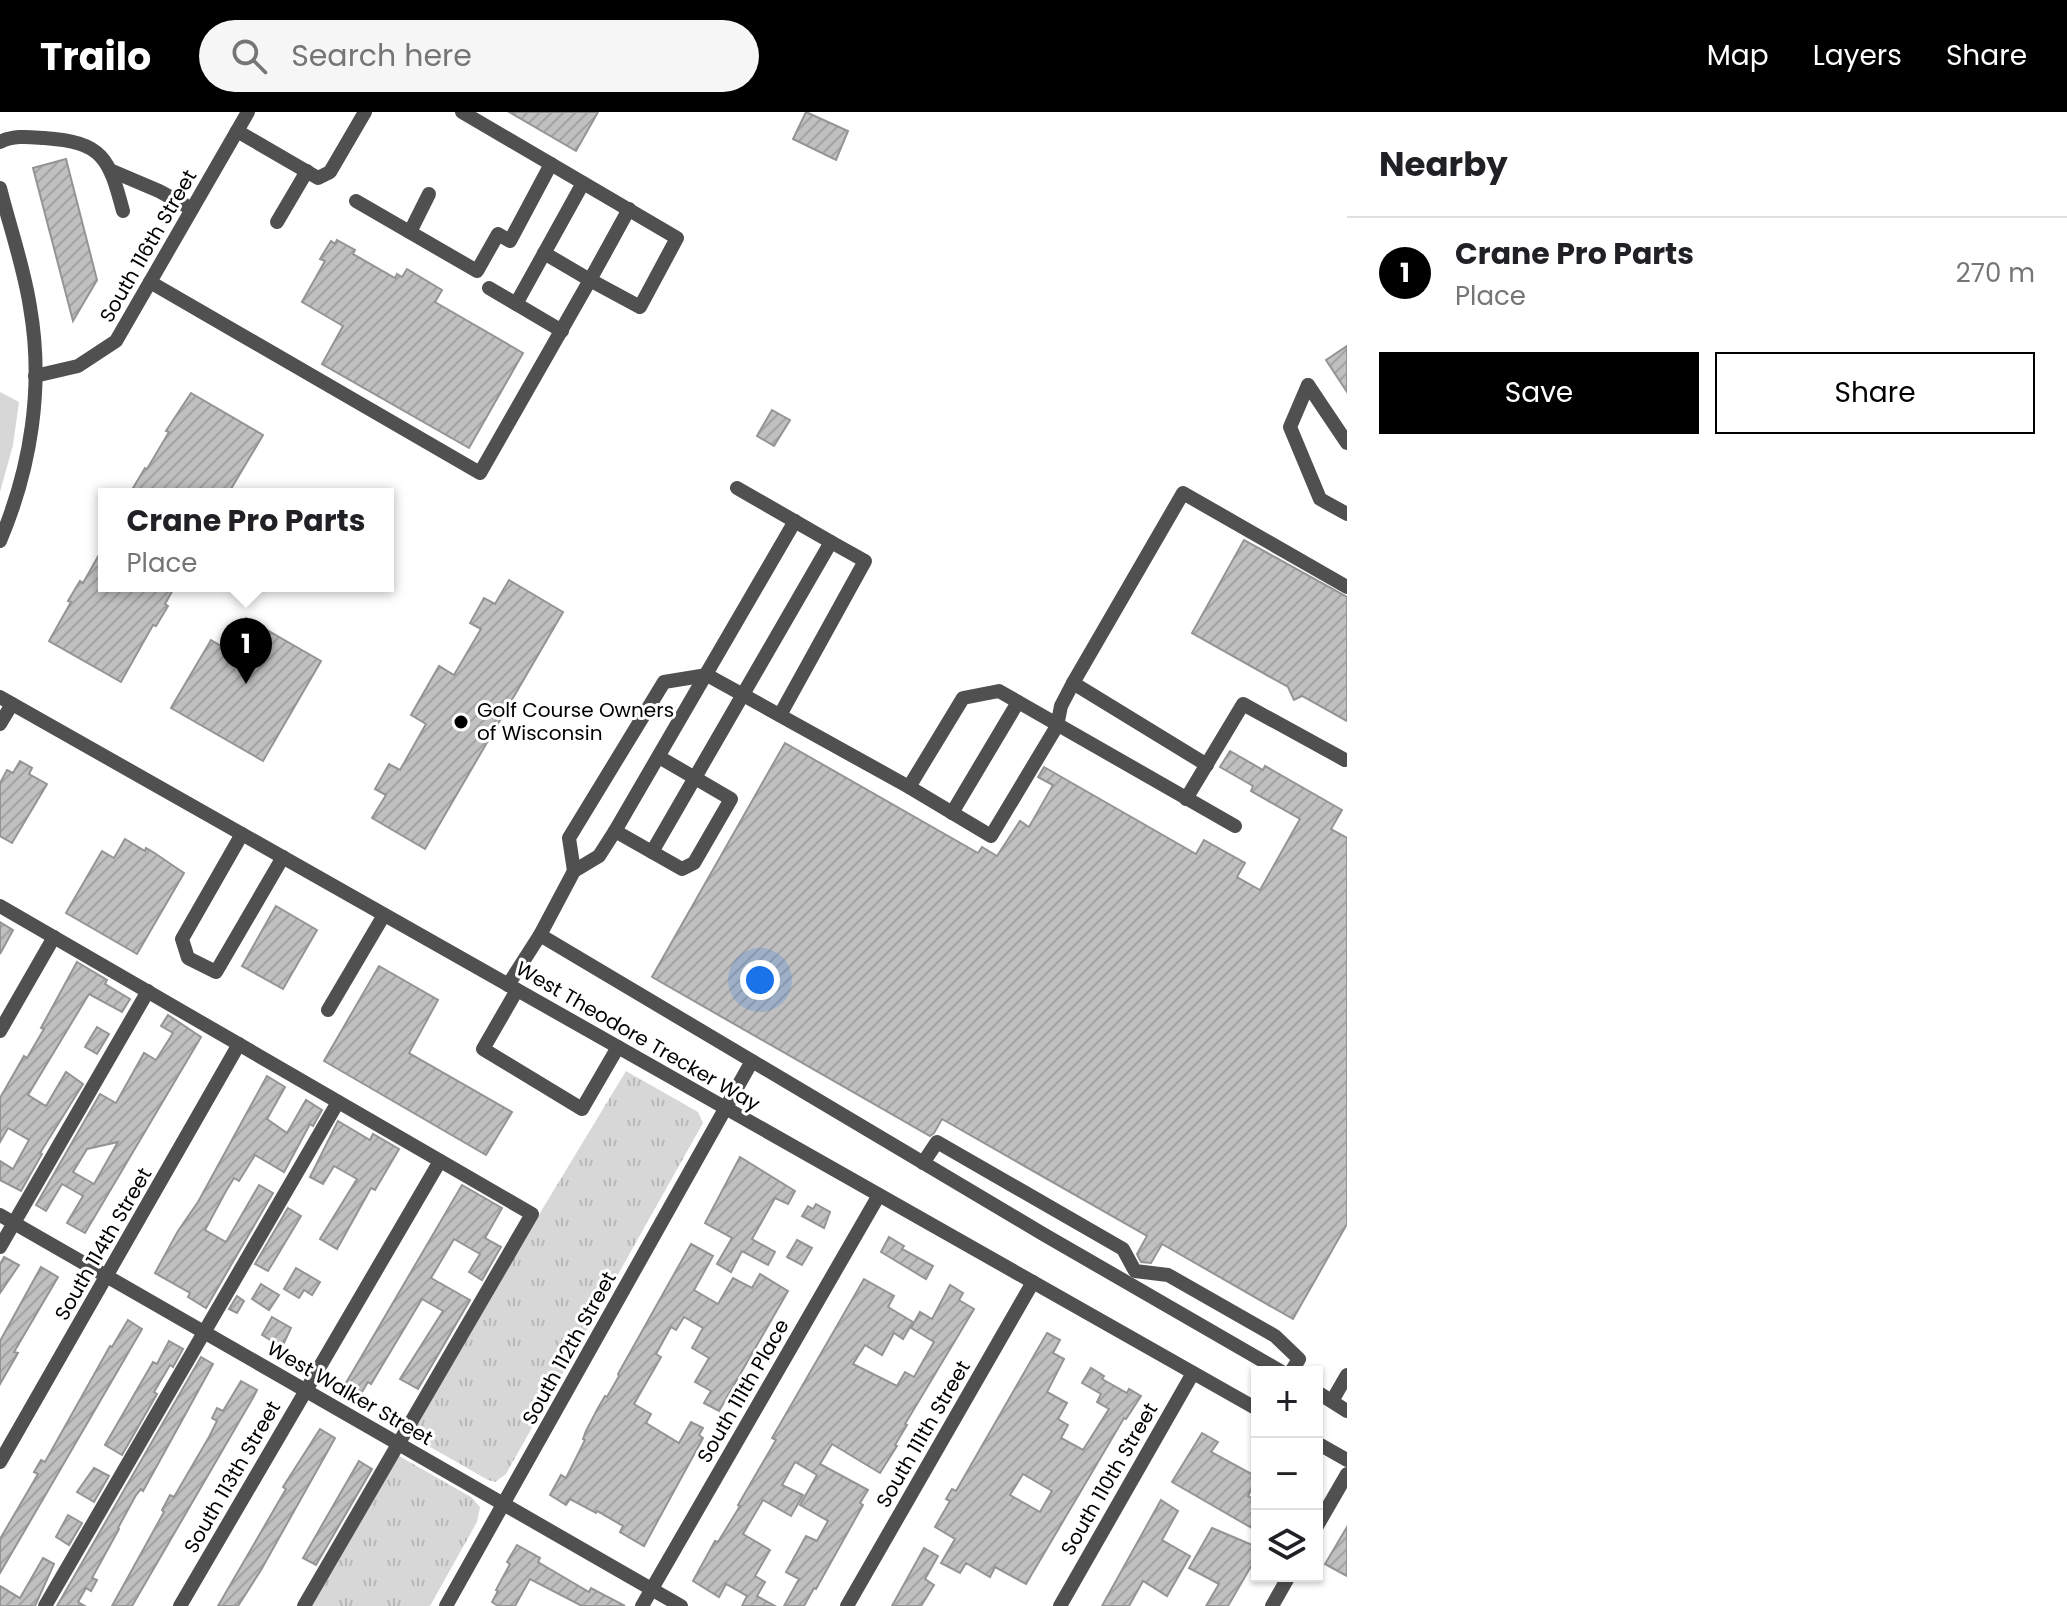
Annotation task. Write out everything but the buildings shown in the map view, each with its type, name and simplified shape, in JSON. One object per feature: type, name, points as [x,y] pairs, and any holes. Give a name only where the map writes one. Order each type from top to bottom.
[{"type":"street","name":"South 116th Street","points":[[35,376],[78,366],[116,341],[248,112]]},
{"type":"street","points":[[237,131],[318,178],[330,172],[365,112]]},
{"type":"street","points":[[462,112],[677,238],[640,307],[544,253]]},
{"type":"street","points":[[0,142],[18,137],[66,139],[95,150],[112,171],[123,211]]},
{"type":"street","points":[[356,201],[477,271],[498,234],[510,241],[551,164]]},
{"type":"street","points":[[112,171],[192,209]]},
{"type":"street","points":[[277,222],[307,171]]},
{"type":"street","points":[[516,304],[583,183]]},
{"type":"street","points":[[0,188],[7,242],[30,308],[35,376],[32,434],[18,496],[0,541]]},
{"type":"street","points":[[410,232],[429,194]]},
{"type":"street","points":[[150,282],[480,473],[629,209]]},
{"type":"street","points":[[489,288],[562,331]]},
{"type":"street","points":[[1347,443],[1308,385],[1290,427],[1320,499],[1347,514]]},
{"type":"street","points":[[737,488],[865,561],[780,715]]},
{"type":"street","points":[[574,871],[569,838],[664,682],[707,675],[991,836],[1057,726],[1061,706],[1073,683],[1183,493],[1347,587]]},
{"type":"street","points":[[618,1047],[582,1109],[483,1049],[512,987],[574,871],[599,856],[615,831],[795,521]]},
{"type":"street","points":[[652,852],[831,542]]},
{"type":"street","points":[[1073,683],[1207,765]]},
{"type":"street","points":[[909,787],[963,698],[999,691],[1235,826]]},
{"type":"street","points":[[0,724],[6,700]]},
{"type":"street","name":"West Theodore Trecker Way","points":[[6,700],[1251,1406]]},
{"type":"street","points":[[952,813],[1018,702]]},
{"type":"street","points":[[1186,799],[1243,704],[1345,760]]},
{"type":"street","points":[[615,831],[682,869],[694,863],[731,799],[659,757]]},
{"type":"street","points":[[242,834],[182,939],[188,958],[216,972],[283,857]]},
{"type":"street","points":[[0,906],[532,1214],[304,1606]]},
{"type":"street","points":[[328,1010],[384,915]]},
{"type":"street","points":[[540,935],[923,1163],[1132,1277],[1273,1366]]},
{"type":"street","points":[[0,1031],[54,937]]},
{"type":"street","points":[[0,1247],[148,991]]},
{"type":"street","name":"South 114th Street","points":[[0,1462],[239,1044]]},
{"type":"street","name":"South 112th Street","points":[[446,1606],[752,1061]]},
{"type":"street","points":[[45,1606],[338,1102]]},
{"type":"street","points":[[923,1163],[937,1142],[1123,1249],[1132,1277]]},
{"type":"street","name":"South 113th Street","points":[[180,1606],[440,1161]]},
{"type":"street","name":"South 111th Place","points":[[642,1606],[879,1195]]},
{"type":"street","name":"West Walker Street","points":[[0,1215],[681,1606]]},
{"type":"street","points":[[1132,1277],[1168,1275],[1275,1336],[1299,1359],[1295,1366]]},
{"type":"street","name":"South 111th Street","points":[[847,1606],[1033,1282]]},
{"type":"street","name":"South 110th Street","points":[[1060,1606],[1193,1373]]},
{"type":"street","points":[[1332,1401],[1347,1375]]},
{"type":"street","points":[[1323,1396],[1347,1411]]},
{"type":"street","points":[[1323,1446],[1347,1460]]},
{"type":"street","points":[[1323,1516],[1347,1474]]},
{"type":"street","points":[[1272,1606],[1286,1582]]},
{"type":"green space","points":[[0,392],[19,402],[13,445],[0,492]]},
{"type":"green space","points":[[626,1071],[698,1112],[703,1123],[506,1474],[495,1482],[488,1480],[411,1436]]},
{"type":"green space","points":[[399,1456],[471,1497],[480,1507],[477,1522],[430,1606],[312,1606]]},
{"type":"place","name":"Crane Pro Parts","points":[[246,684]]},
{"type":"place","name":"Golf Course Owners of Wisconsin","points":[[461,722]]}]
